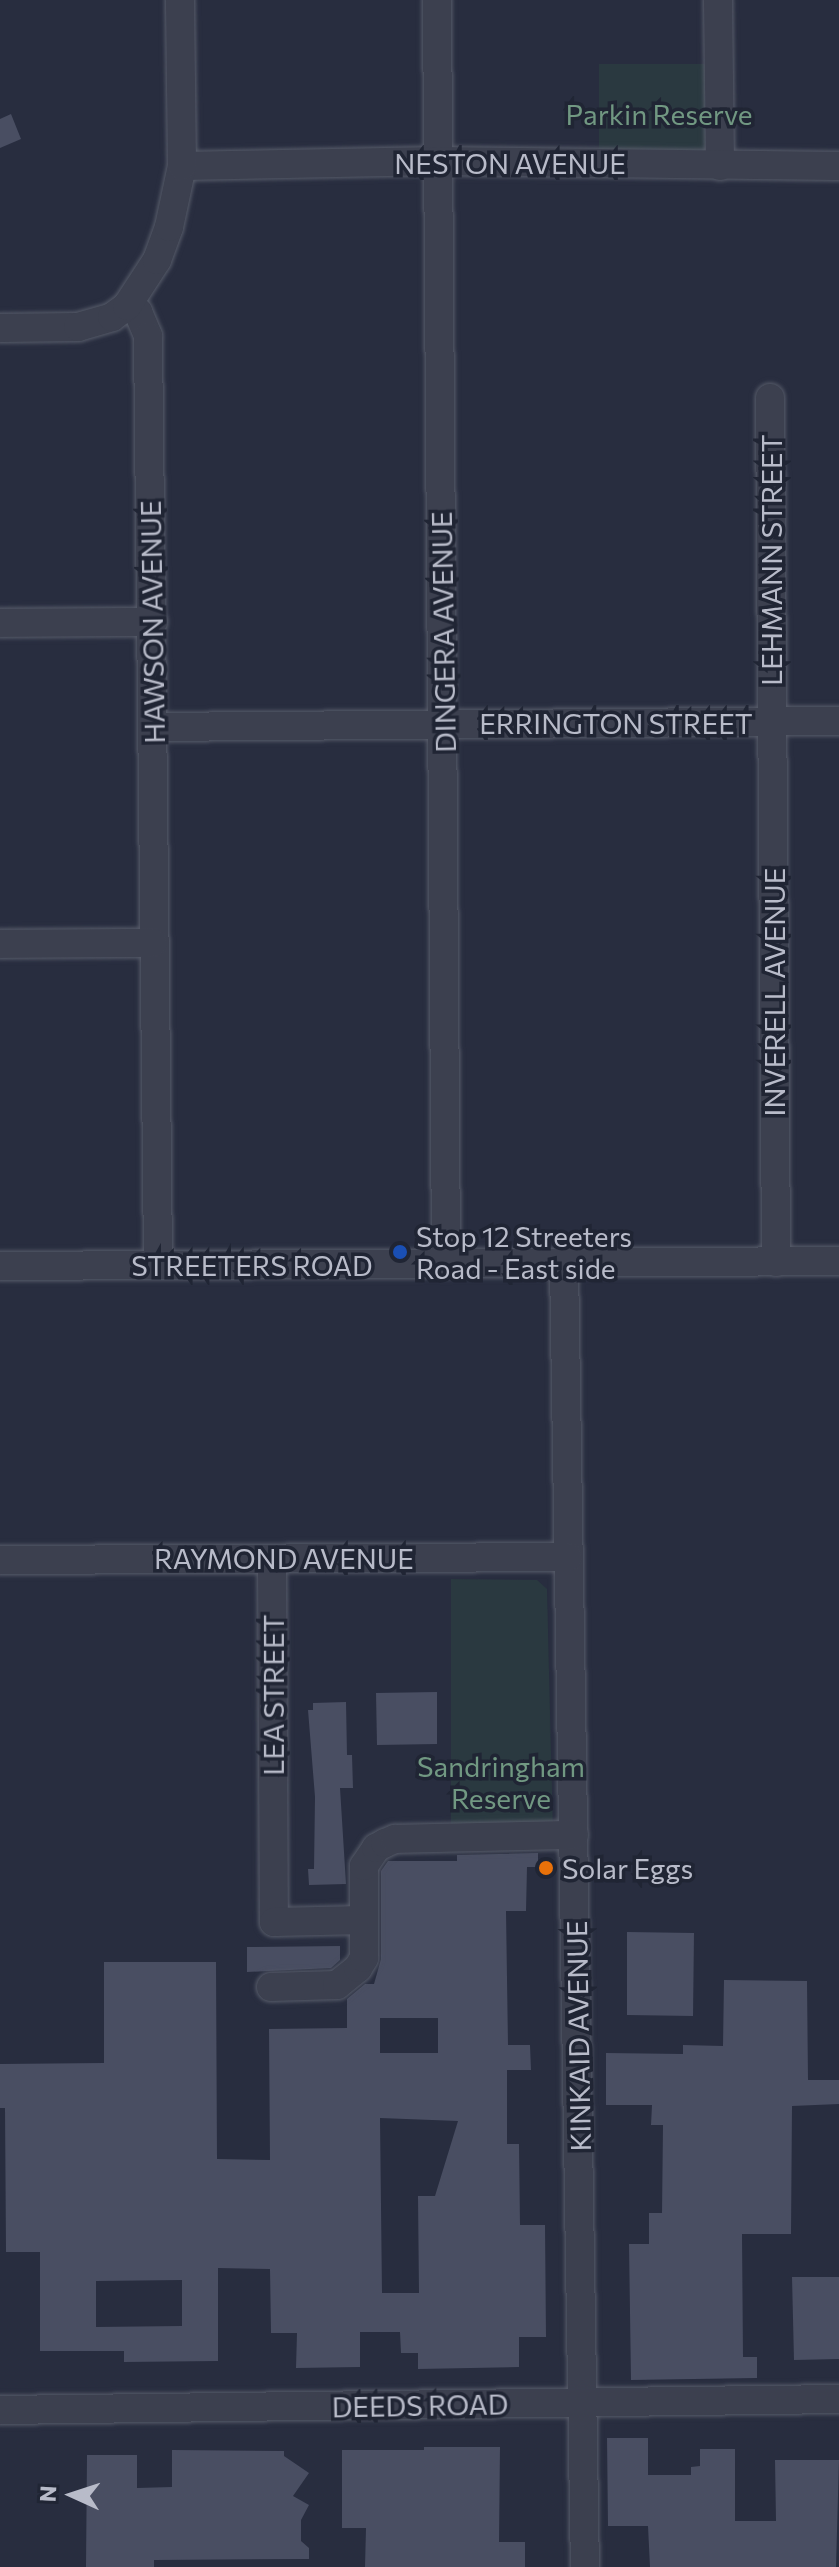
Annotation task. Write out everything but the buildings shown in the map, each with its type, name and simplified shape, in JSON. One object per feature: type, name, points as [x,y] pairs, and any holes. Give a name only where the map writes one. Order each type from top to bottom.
[{"type":"street","points":[[0,328],[78,327],[112,317],[127,306],[157,260],[169,227],[182,166],[180,0]]},
{"type":"street","name":"DINGERA AVENUE","points":[[437,0],[445,724],[446,1264]]},
{"type":"street","points":[[718,0],[720,166]]},
{"type":"street","name":"NESTON AVENUE","points":[[182,166],[437,161],[839,166]]},
{"type":"street","name":"HAWSON AVENUE","points":[[127,306],[138,312],[148,336],[158,1265]]},
{"type":"street","name":"LEHMANN STREET","points":[[770,398],[772,722]]},
{"type":"street","points":[[0,623],[153,622]]},
{"type":"street","name":"ERRINGTON STREET","points":[[153,727],[839,721]]},
{"type":"street","name":"INVERELL AVENUE","points":[[772,722],[776,1262]]},
{"type":"street","points":[[0,944],[153,943]]},
{"type":"street","name":"STREETERS ROAD","points":[[0,1266],[839,1261]]},
{"type":"street","name":"KINKAID AVENUE","points":[[564,1264],[585,2567]]},
{"type":"street","name":"RAYMOND AVENUE","points":[[0,1560],[568,1557]]},
{"type":"street","name":"LEA STREET","points":[[272,1559],[274,1922],[364,1920]]},
{"type":"street","points":[[271,1987],[337,1985],[351,1976],[364,1958],[364,1866],[369,1856],[385,1843],[395,1839],[574,1835]]},
{"type":"street","name":"DEEDS ROAD","points":[[0,2410],[839,2399]]},
{"type":"green space","name":"Parkin Reserve","points":[[599,64],[718,64],[720,166],[599,164]]},
{"type":"green space","name":"Sandringham Reserve","points":[[451,1579],[537,1580],[547,1589],[553,1832],[451,1832]]},
{"type":"place","name":"Stop 12 Streeters Road - East side","points":[[400,1252]]},
{"type":"place","name":"Solar Eggs","points":[[546,1868]]}]
